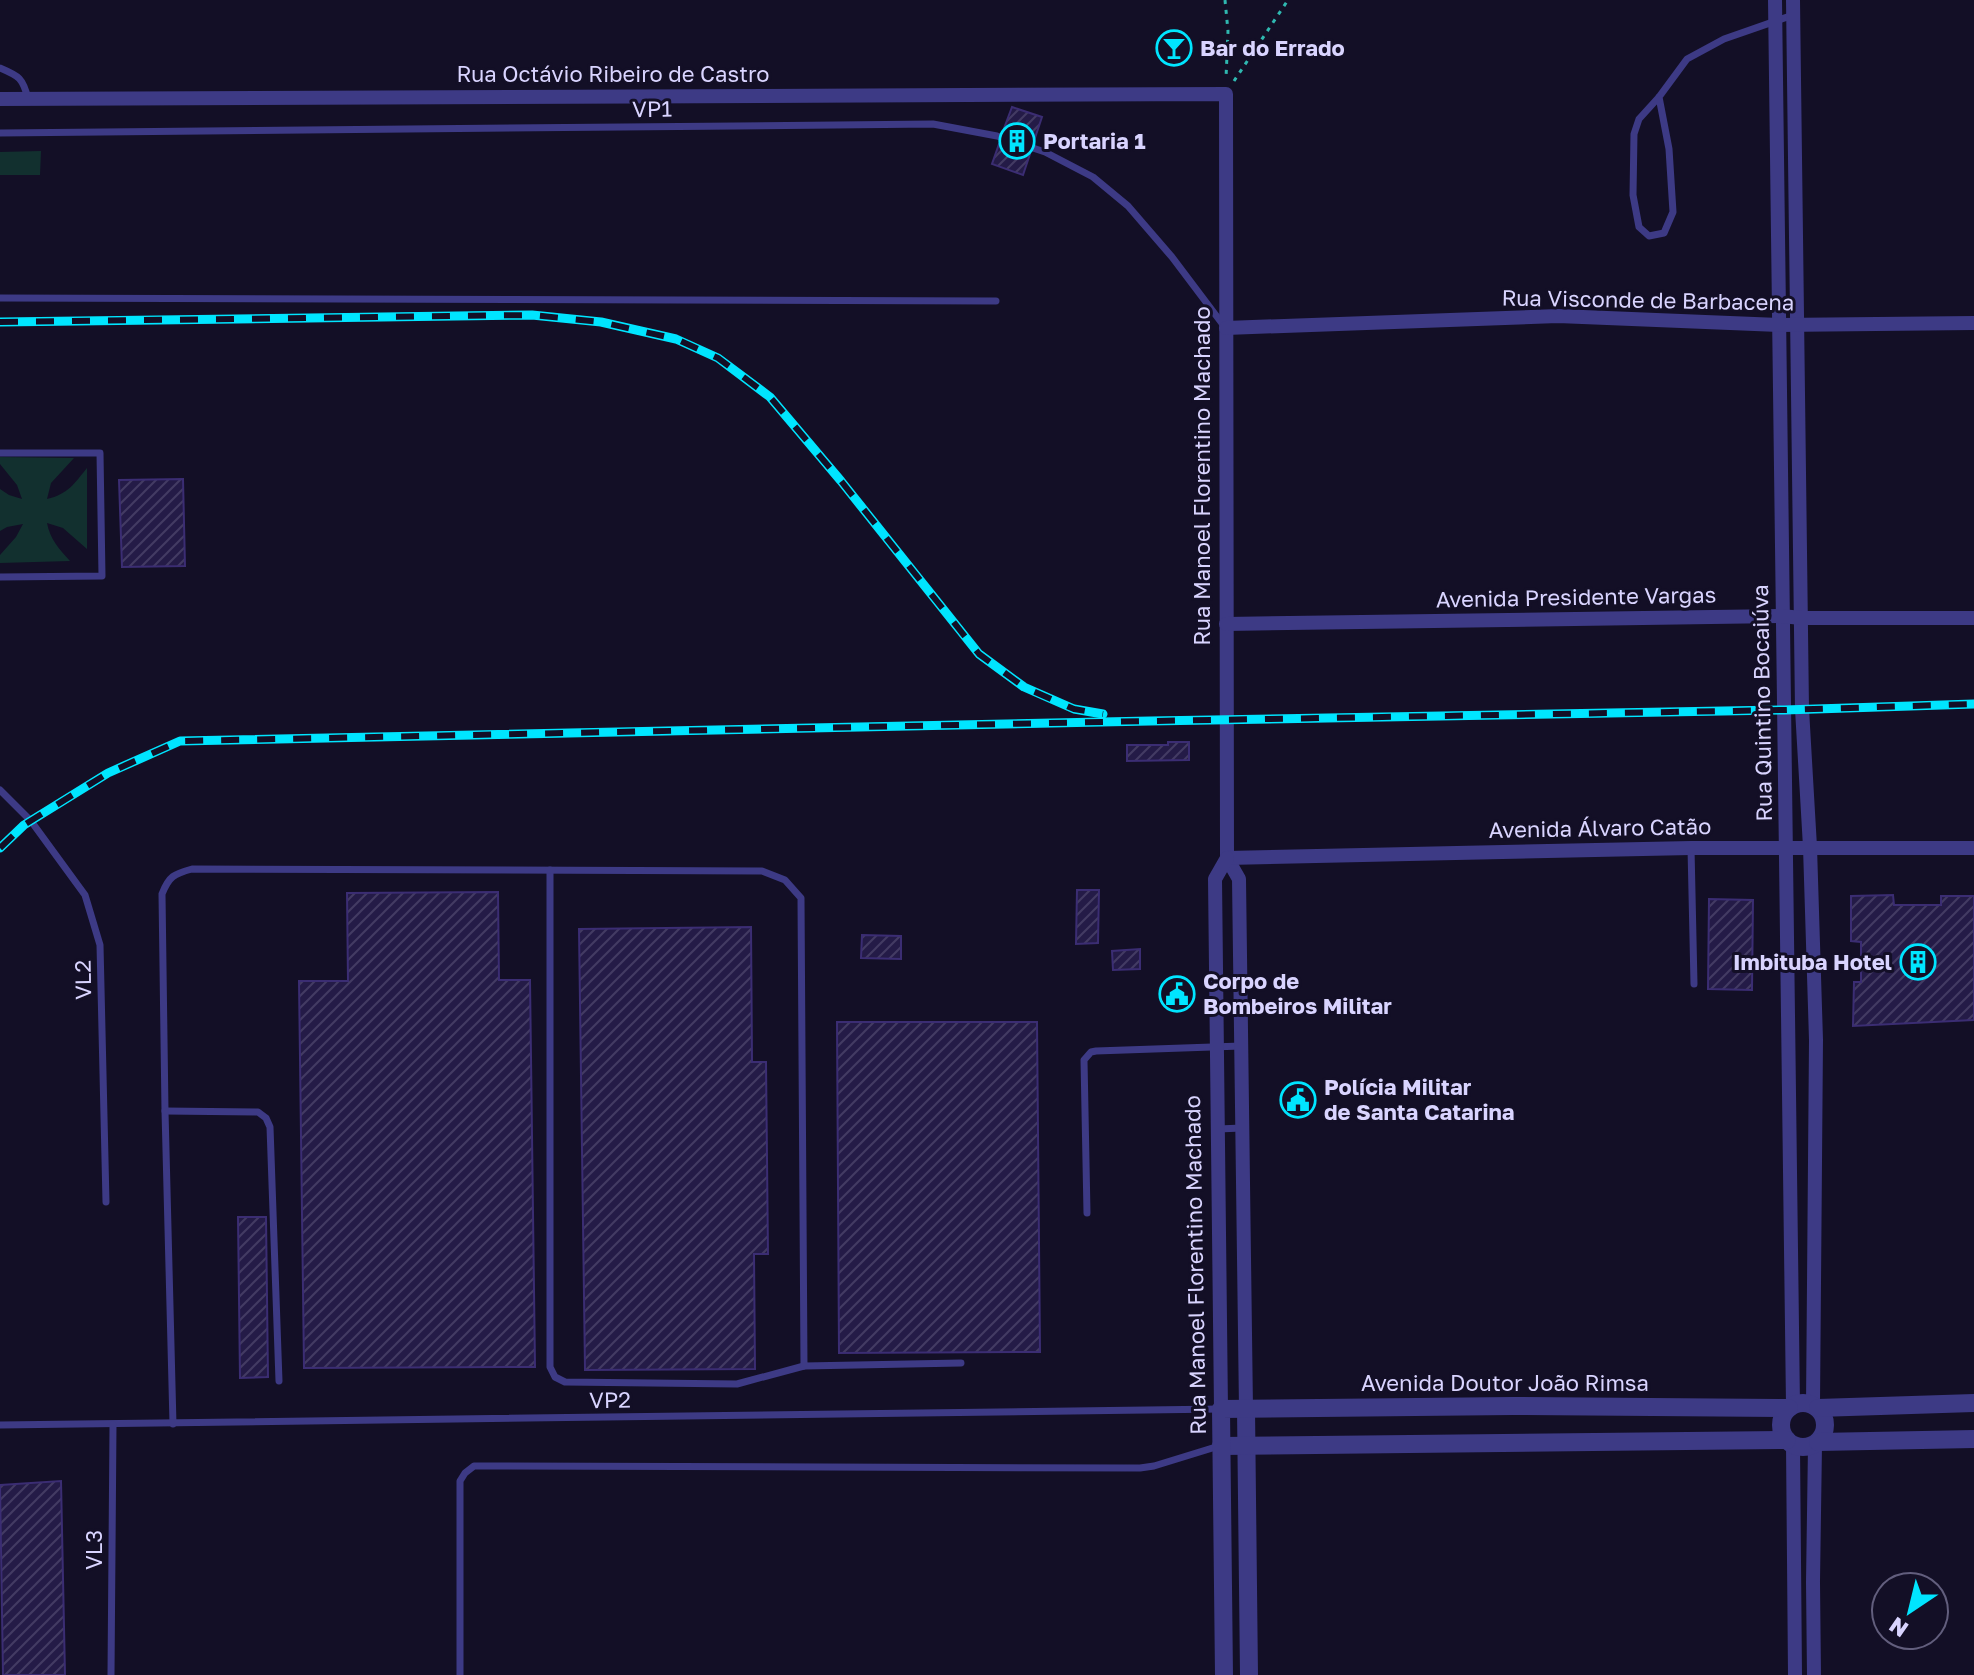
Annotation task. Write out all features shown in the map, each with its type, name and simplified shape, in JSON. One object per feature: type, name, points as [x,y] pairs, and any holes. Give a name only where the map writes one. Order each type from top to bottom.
[{"type":"street","name":"Rua Quintino Bocaiúva","points":[[1775,0],[1791,1406]]},
{"type":"street","name":"Rua Quintino Bocaiúva","points":[[1793,7],[1802,709],[1816,1040],[1816,1406]]},
{"type":"street","name":"Rua Octávio Ribeiro de Castro","points":[[0,99],[1226,94]]},
{"type":"street","name":"Rua Manoel Florentino Machado","points":[[1226,94],[1227,858],[1239,879],[1249,1675]]},
{"type":"street","points":[[1777,152],[1795,153]]},
{"type":"street","points":[[1974,308],[1974,323]]},
{"type":"street","name":"Rua Visconde de Barbacena","points":[[1226,328],[1558,316],[1779,325],[1974,323]]},
{"type":"street","points":[[1781,461],[1799,462]]},
{"type":"street","name":"Avenida Presidente Vargas","points":[[1226,624],[1782,616],[1974,618]]},
{"type":"street","name":"Avenida Álvaro Catão","points":[[1227,858],[1691,848],[1974,848]]},
{"type":"street","name":"Rua Manoel Florentino Machado","points":[[1224,1675],[1215,879],[1227,858]]},
{"type":"street","points":[[1789,1040],[1816,1040]]},
{"type":"street","points":[[1790,1213],[1814,1213]]},
{"type":"street","points":[[1789,1257],[1814,1257]]},
{"type":"street","points":[[1795,1675],[1790,1443],[1781,1427],[1784,1413],[1799,1402],[1816,1406],[1974,1403]]},
{"type":"street","name":"Avenida Doutor João Rimsa","points":[[1221,1446],[1791,1406]]},
{"type":"street","points":[[1814,1675],[1816,1443],[1826,1427],[1823,1413],[1816,1406]]},
{"type":"street","name":"Avenida Doutor João Rimsa","points":[[1221,1409],[1790,1443]]},
{"type":"street","points":[[1790,1443],[1800,1447],[1816,1443],[1974,1439]]},
{"type":"street","points":[[1794,1581],[1813,1582]]},
{"type":"lane","points":[[1659,97],[1669,149],[1673,212],[1664,233],[1649,236],[1639,227],[1633,195],[1634,134],[1639,119],[1687,59],[1724,39],[1775,20],[1793,7]]},
{"type":"lane","points":[[0,68],[21,79],[28,99]]},
{"type":"lane","name":"VP1","points":[[0,133],[933,124],[997,136],[1045,152],[1093,177],[1128,206],[1226,328]]},
{"type":"lane","points":[[0,298],[996,301]]},
{"type":"lane","points":[[0,453],[100,453],[102,576],[0,577]]},
{"type":"lane","name":"VL2","points":[[1,792],[31,821],[85,895],[100,945],[106,1202]]},
{"type":"lane","points":[[1691,848],[1694,984]]},
{"type":"lane","points":[[173,1424],[162,894],[167,882],[176,873],[192,869],[762,871],[785,880],[801,898],[804,1366]]},
{"type":"lane","points":[[550,870],[550,1367],[555,1377],[565,1382],[737,1384],[804,1366],[961,1363]]},
{"type":"lane","points":[[1087,1213],[1084,1060],[1087,1055],[1096,1051],[1241,1046]]},
{"type":"lane","points":[[165,1111],[258,1112],[266,1118],[270,1127],[279,1381]]},
{"type":"lane","points":[[1218,1129],[1242,1128]]},
{"type":"lane","name":"VP2","points":[[0,1425],[1221,1409]]},
{"type":"lane","name":"VL3","points":[[111,1675],[113,1425]]},
{"type":"lane","points":[[460,1675],[460,1481],[474,1466],[1140,1468],[1221,1446]]},
{"type":"path","points":[[1225,0],[1228,31],[1226,94]]},
{"type":"path","points":[[1226,94],[1288,0]]},
{"type":"green space","points":[[41,151],[40,175],[0,175],[0,152]]},
{"type":"green space","points":[[0,457],[74,458],[51,483],[47,499],[65,491],[87,468],[87,549],[63,528],[47,523],[53,539],[70,561],[0,563],[0,555],[23,524],[0,531],[0,489],[22,499],[17,485],[0,464]]},
{"type":"building","points":[[1012,107],[1042,117],[1034,141],[1003,131]]},
{"type":"building","points":[[999,144],[1030,154],[1023,175],[992,164]]},
{"type":"building","points":[[183,479],[185,566],[122,567],[119,480]]},
{"type":"building","points":[[1168,742],[1189,742],[1189,760],[1127,761],[1127,745],[1168,745]]},
{"type":"building","points":[[1077,890],[1099,890],[1098,943],[1076,944]]},
{"type":"building","points":[[498,892],[499,980],[530,980],[535,1367],[304,1368],[299,981],[348,981],[347,893]]},
{"type":"building","name":"Imbituba Hotel","points":[[1893,895],[1894,905],[1941,905],[1941,896],[1974,896],[1974,1020],[1853,1026],[1854,982],[1861,982],[1861,942],[1851,941],[1851,896]]},
{"type":"building","points":[[1709,899],[1753,900],[1752,990],[1708,989]]},
{"type":"building","points":[[751,927],[752,1062],[766,1062],[768,1254],[754,1254],[755,1369],[585,1370],[579,929]]},
{"type":"building","points":[[862,935],[901,936],[901,959],[861,958]]},
{"type":"building","points":[[1140,949],[1140,969],[1113,970],[1112,951]]},
{"type":"building","points":[[837,1022],[1037,1022],[1040,1352],[839,1353]]},
{"type":"building","points":[[238,1217],[266,1217],[268,1377],[240,1378]]},
{"type":"building","points":[[61,1481],[65,1675],[3,1675],[0,1485]]},
{"type":"railway","points":[[0,322],[532,315],[601,322],[676,339],[718,358],[770,397],[979,654],[1024,687],[1074,709],[1103,714]]},
{"type":"railway","points":[[0,848],[24,825],[108,773],[180,741],[1974,704]]},
{"type":"place","name":"Bar do Errado","points":[[1174,48]]},
{"type":"place","name":"Portaria 1","points":[[1017,141]]},
{"type":"place","name":"Imbituba Hotel","points":[[1918,962]]},
{"type":"place","name":"Corpo de Bombeiros Militar","points":[[1177,994]]},
{"type":"place","name":"Polícia Militar de Santa Catarina","points":[[1298,1100]]}]
